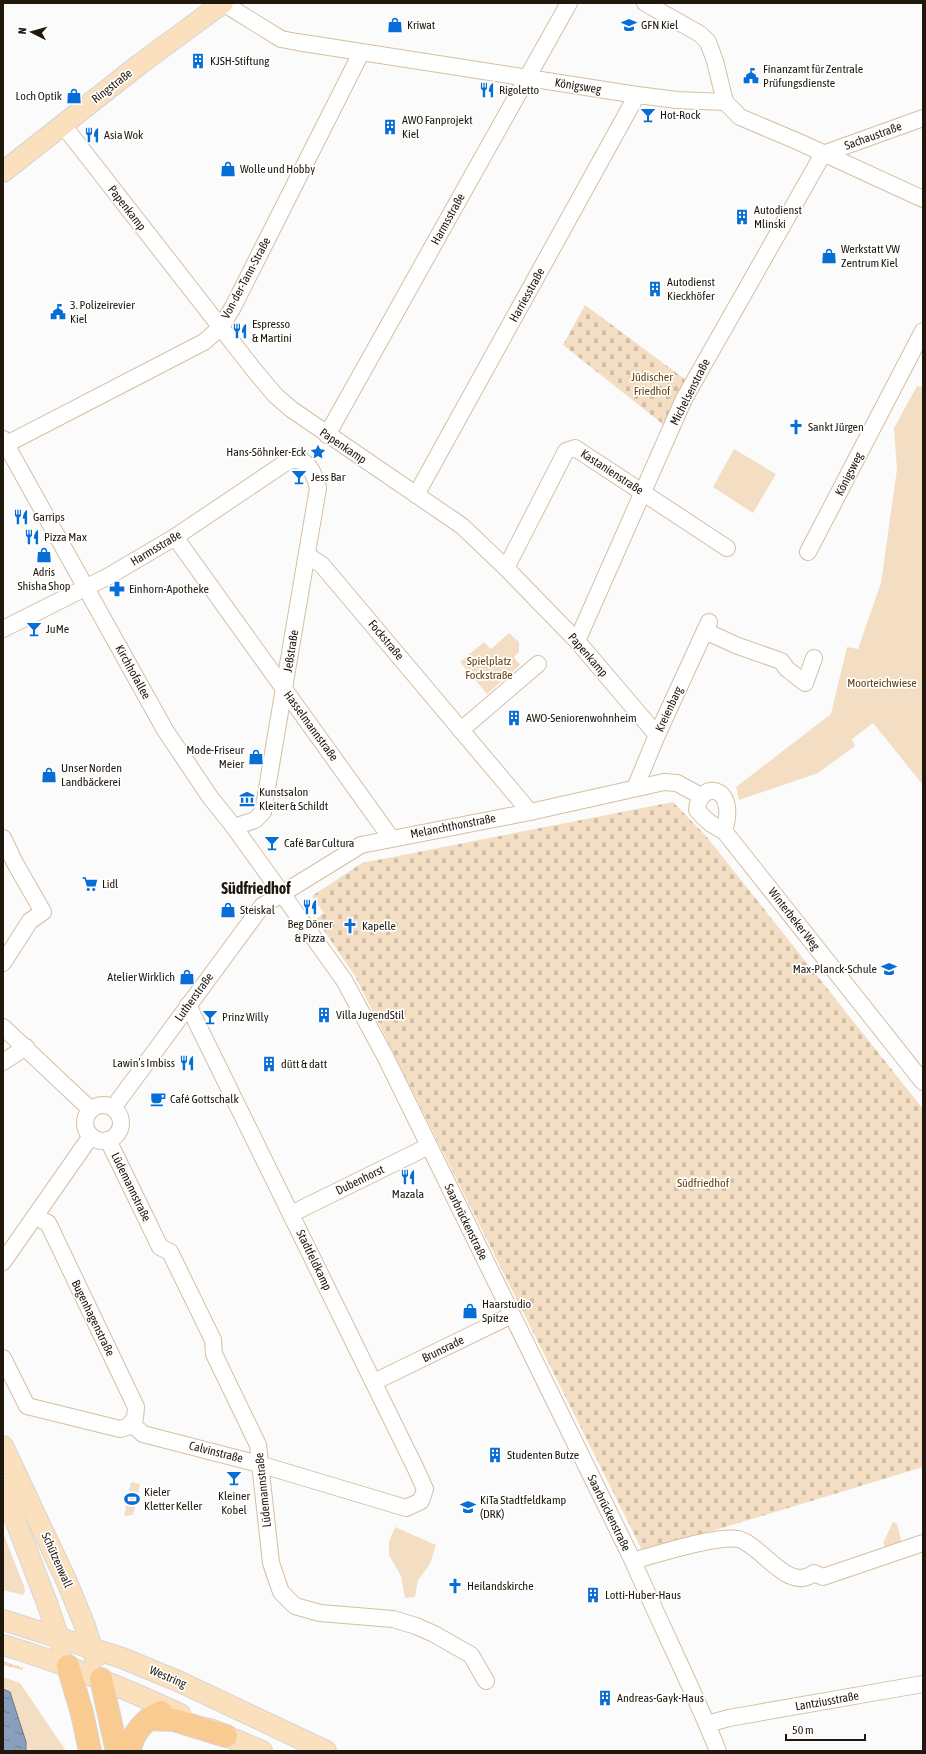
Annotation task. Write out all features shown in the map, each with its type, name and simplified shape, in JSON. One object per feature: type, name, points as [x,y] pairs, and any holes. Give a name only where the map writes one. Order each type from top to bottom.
[{"type":"highway","points":[[68,1666],[82,1713],[90,1751]]},
{"type":"highway","points":[[101,1679],[117,1751]]},
{"type":"highway","points":[[130,1751],[136,1733],[149,1719],[161,1712],[170,1710]]},
{"type":"highway","points":[[149,1719],[174,1720],[226,1736]]},
{"type":"main road","name":"Ringstraße","points":[[3,172],[134,69],[223,3]]},
{"type":"main road","name":"Schützenwall","points":[[3,1446],[67,1582],[92,1648],[101,1679]]},
{"type":"main road","name":"Schützenwall","points":[[3,1488],[59,1637],[68,1666]]},
{"type":"main road","name":"Westring","points":[[3,1620],[92,1648],[178,1681],[326,1751]]},
{"type":"main road","points":[[3,1645],[68,1666],[101,1679],[262,1751]]},
{"type":"street","name":"Königsweg","points":[[223,3],[281,38],[361,53],[637,95],[677,100],[726,102]]},
{"type":"street","name":"Harmsstraße","points":[[327,435],[569,3]]},
{"type":"street","points":[[644,3],[700,34],[708,42],[715,62],[721,90],[726,102],[740,116],[923,199]]},
{"type":"street","name":"Von-der-Tann-Straße","points":[[4,443],[204,342],[221,327],[233,307],[361,53]]},
{"type":"street","name":"Harriesstraße","points":[[416,495],[637,95]]},
{"type":"street","name":"Sachaustraße","points":[[823,154],[923,118]]},
{"type":"street","name":"Papenkamp","points":[[63,125],[275,395],[291,410],[462,526],[506,568],[577,641],[657,735]]},
{"type":"street","name":"Michelsenstraße","points":[[577,641],[684,399],[823,154]]},
{"type":"street","name":"Königsweg","points":[[808,552],[923,331]]},
{"type":"street","name":"Kirchhofallee","points":[[4,443],[165,730],[210,797],[282,893]]},
{"type":"street","name":"Kastanienstraße","points":[[506,568],[566,451],[575,448],[727,548]]},
{"type":"street","name":"Harmsstraße","points":[[3,629],[85,588],[175,537],[288,461],[294,459],[303,461]]},
{"type":"street","name":"Jeßstraße","points":[[234,827],[255,820],[263,812],[318,488],[311,467],[303,461]]},
{"type":"street","name":"Hasselmannstraße","points":[[175,537],[391,838]]},
{"type":"street","name":"Fockstraße","points":[[307,555],[322,565],[530,812]]},
{"type":"street","name":"Kreienbarg","points":[[635,788],[657,735],[707,626],[738,646],[781,661],[787,669],[805,683],[814,658]]},
{"type":"street","points":[[461,730],[538,664]]},
{"type":"street","points":[[635,788],[664,782],[677,783],[701,796],[706,792],[714,791],[723,795],[727,801],[728,812],[724,831]]},
{"type":"street","name":"Melanchthonstraße","points":[[282,893],[361,845],[530,812],[635,788]]},
{"type":"street","name":"Winterbeker Weg","points":[[701,796],[697,803],[697,810],[705,820],[724,831],[923,1082]]},
{"type":"street","points":[[3,838],[15,863],[43,912],[30,921],[3,963]]},
{"type":"street","name":"Lutherstraße","points":[[113,1108],[262,906],[282,893]]},
{"type":"street","name":"Saarbrückenstraße","points":[[282,893],[344,980],[385,1056],[632,1561],[718,1751]]},
{"type":"street","name":"Stadtfeldkamp","points":[[188,1005],[374,1382],[425,1489],[421,1501],[406,1508]]},
{"type":"street","points":[[3,1026],[91,1110]]},
{"type":"street","points":[[3,1062],[26,1047]]},
{"type":"street","points":[[102,1105],[113,1108],[121,1119],[119,1132],[114,1138],[98,1141],[86,1128],[86,1122],[91,1110],[102,1105]]},
{"type":"street","points":[[3,1262],[92,1136]]},
{"type":"street","name":"Lüdemannstraße","points":[[108,1140],[160,1247],[170,1252],[213,1340],[214,1354],[258,1445],[271,1563],[281,1592],[296,1606],[320,1613],[393,1619],[416,1626],[434,1634],[471,1656],[486,1681]]},
{"type":"street","name":"Dubenhorst","points":[[291,1214],[429,1146]]},
{"type":"street","name":"Bugenhagenstraße","points":[[35,1217],[48,1223],[136,1407],[135,1418],[129,1425]]},
{"type":"street","name":"Brunsrade","points":[[374,1382],[512,1315]]},
{"type":"street","points":[[3,1358],[27,1406],[120,1429],[129,1425]]},
{"type":"street","name":"Calvinstraße","points":[[129,1425],[136,1427],[143,1434],[260,1464],[406,1508]]},
{"type":"street","name":"Saarbrückenstraße","points":[[632,1561],[728,1538],[739,1539],[750,1545],[784,1572],[797,1578],[804,1578],[814,1573],[823,1577],[923,1543]]},
{"type":"street","name":"Lantziusstraße","points":[[707,1724],[728,1718],[923,1684]]},
{"type":"green space","name":"Jüdischer Friedhof","points":[[585,305],[686,380],[664,425],[563,345]]},
{"type":"green space","name":"Moorteichwiese","points":[[917,386],[923,387],[923,785],[873,723],[852,739],[855,746],[818,773],[739,800],[736,787],[831,714],[847,647],[858,649],[881,583],[897,469],[894,428]]},
{"type":"green space","points":[[734,449],[776,474],[753,513],[713,487]]},
{"type":"green space","name":"Spielplatz Fockstraße","points":[[509,633],[519,642],[519,652],[514,657],[520,665],[487,694],[460,662],[484,642],[491,649]]},
{"type":"green space","name":"Südfriedhof","points":[[673,802],[706,836],[923,1109],[923,1467],[643,1552],[355,976],[316,919],[324,913],[312,896],[362,863]]},
{"type":"green space","name":"Kieler Kletter Keller","points":[[131,1482],[140,1484],[133,1515],[124,1516]]},
{"type":"green space","points":[[893,1522],[897,1524],[901,1540],[899,1543],[885,1547],[883,1543]]},
{"type":"green space","points":[[395,1527],[436,1545],[430,1564],[418,1580],[415,1597],[405,1598],[401,1576],[389,1555],[389,1542]]},
{"type":"green space","points":[[3,1533],[24,1586],[25,1591],[23,1595],[3,1590]]},
{"type":"green space","points":[[3,1661],[24,1668],[22,1670],[3,1665]]},
{"type":"green space","points":[[3,1677],[20,1683],[66,1751],[3,1751]]},
{"type":"water","points":[[3,1689],[10,1692],[26,1742],[26,1751],[3,1751]]},
{"type":"place","name":"Kriwat","points":[[395,25]]},
{"type":"place","name":"GFN Kiel","points":[[629,25]]},
{"type":"place","name":"KJSH-Stiftung","points":[[198,61]]},
{"type":"place","name":"Finanzamt für Zentrale Prüfungsdienste","points":[[751,76]]},
{"type":"place","name":"Rigoletto","points":[[487,90]]},
{"type":"place","name":"Loch Optik","points":[[74,96]]},
{"type":"place","name":"Hot-Rock","points":[[648,115]]},
{"type":"place","name":"AWO Fanprojekt Kiel","points":[[390,127]]},
{"type":"place","name":"Asia Wok","points":[[92,135]]},
{"type":"place","name":"Wolle und Hobby","points":[[228,169]]},
{"type":"place","name":"Autodienst Mlinski","points":[[742,217]]},
{"type":"place","name":"Werkstatt VW Zentrum Kiel","points":[[829,256]]},
{"type":"place","name":"Autodienst Kieckhöfer","points":[[655,289]]},
{"type":"place","name":"3. Polizeirevier Kiel","points":[[58,312]]},
{"type":"place","name":"Espresso & Martini","points":[[240,331]]},
{"type":"place","name":"Sankt Jürgen","points":[[796,427]]},
{"type":"place","name":"Hans-Söhnker-Eck","points":[[318,452]]},
{"type":"place","name":"Jess Bar","points":[[299,477]]},
{"type":"place","name":"Garrips","points":[[21,517]]},
{"type":"place","name":"Pizza Max","points":[[32,537]]},
{"type":"place","name":"Adris Shisha Shop","points":[[44,555]]},
{"type":"place","name":"Einhorn-Apotheke","points":[[117,589]]},
{"type":"place","name":"JuMe","points":[[34,629]]},
{"type":"place","name":"AWO-Seniorenwohnheim","points":[[514,718]]},
{"type":"place","name":"Mode-Friseur Meier","points":[[256,757]]},
{"type":"place","name":"Unser Norden Landbäckerei","points":[[49,775]]},
{"type":"place","name":"Kunstsalon Kleiter & Schildt","points":[[247,799]]},
{"type":"place","name":"Café Bar Cultura","points":[[272,843]]},
{"type":"place","name":"Lidl","points":[[90,884]]},
{"type":"place","name":"Beg Döner & Pizza","points":[[310,907]]},
{"type":"place","name":"Steiskal","points":[[228,910]]},
{"type":"place","name":"Kapelle","points":[[350,926]]},
{"type":"place","name":"Max-Planck-Schule","points":[[889,969]]},
{"type":"place","name":"Atelier Wirklich","points":[[187,977]]},
{"type":"place","name":"Villa JugendStil","points":[[324,1015]]},
{"type":"place","name":"Prinz Willy","points":[[210,1017]]},
{"type":"place","name":"Lawin’s Imbiss","points":[[187,1063]]},
{"type":"place","name":"dütt & datt","points":[[269,1064]]},
{"type":"place","name":"Café Gottschalk","points":[[158,1099]]},
{"type":"place","name":"Mazala","points":[[408,1177]]},
{"type":"place","name":"Haarstudio Spitze","points":[[470,1311]]},
{"type":"place","name":"Studenten Butze","points":[[495,1455]]},
{"type":"place","name":"Kleiner Kobel","points":[[234,1478]]},
{"type":"place","name":"Kieler Kletter Keller","points":[[132,1499]]},
{"type":"place","name":"KiTa Stadtfeldkamp (DRK)","points":[[468,1507]]},
{"type":"place","name":"Heilandskirche","points":[[455,1586]]},
{"type":"place","name":"Lotti-Huber-Haus","points":[[593,1595]]},
{"type":"place","name":"Andreas-Gayk-Haus","points":[[605,1698]]},
{"type":"district","name":"Südfriedhof","points":[[256,888]]}]
